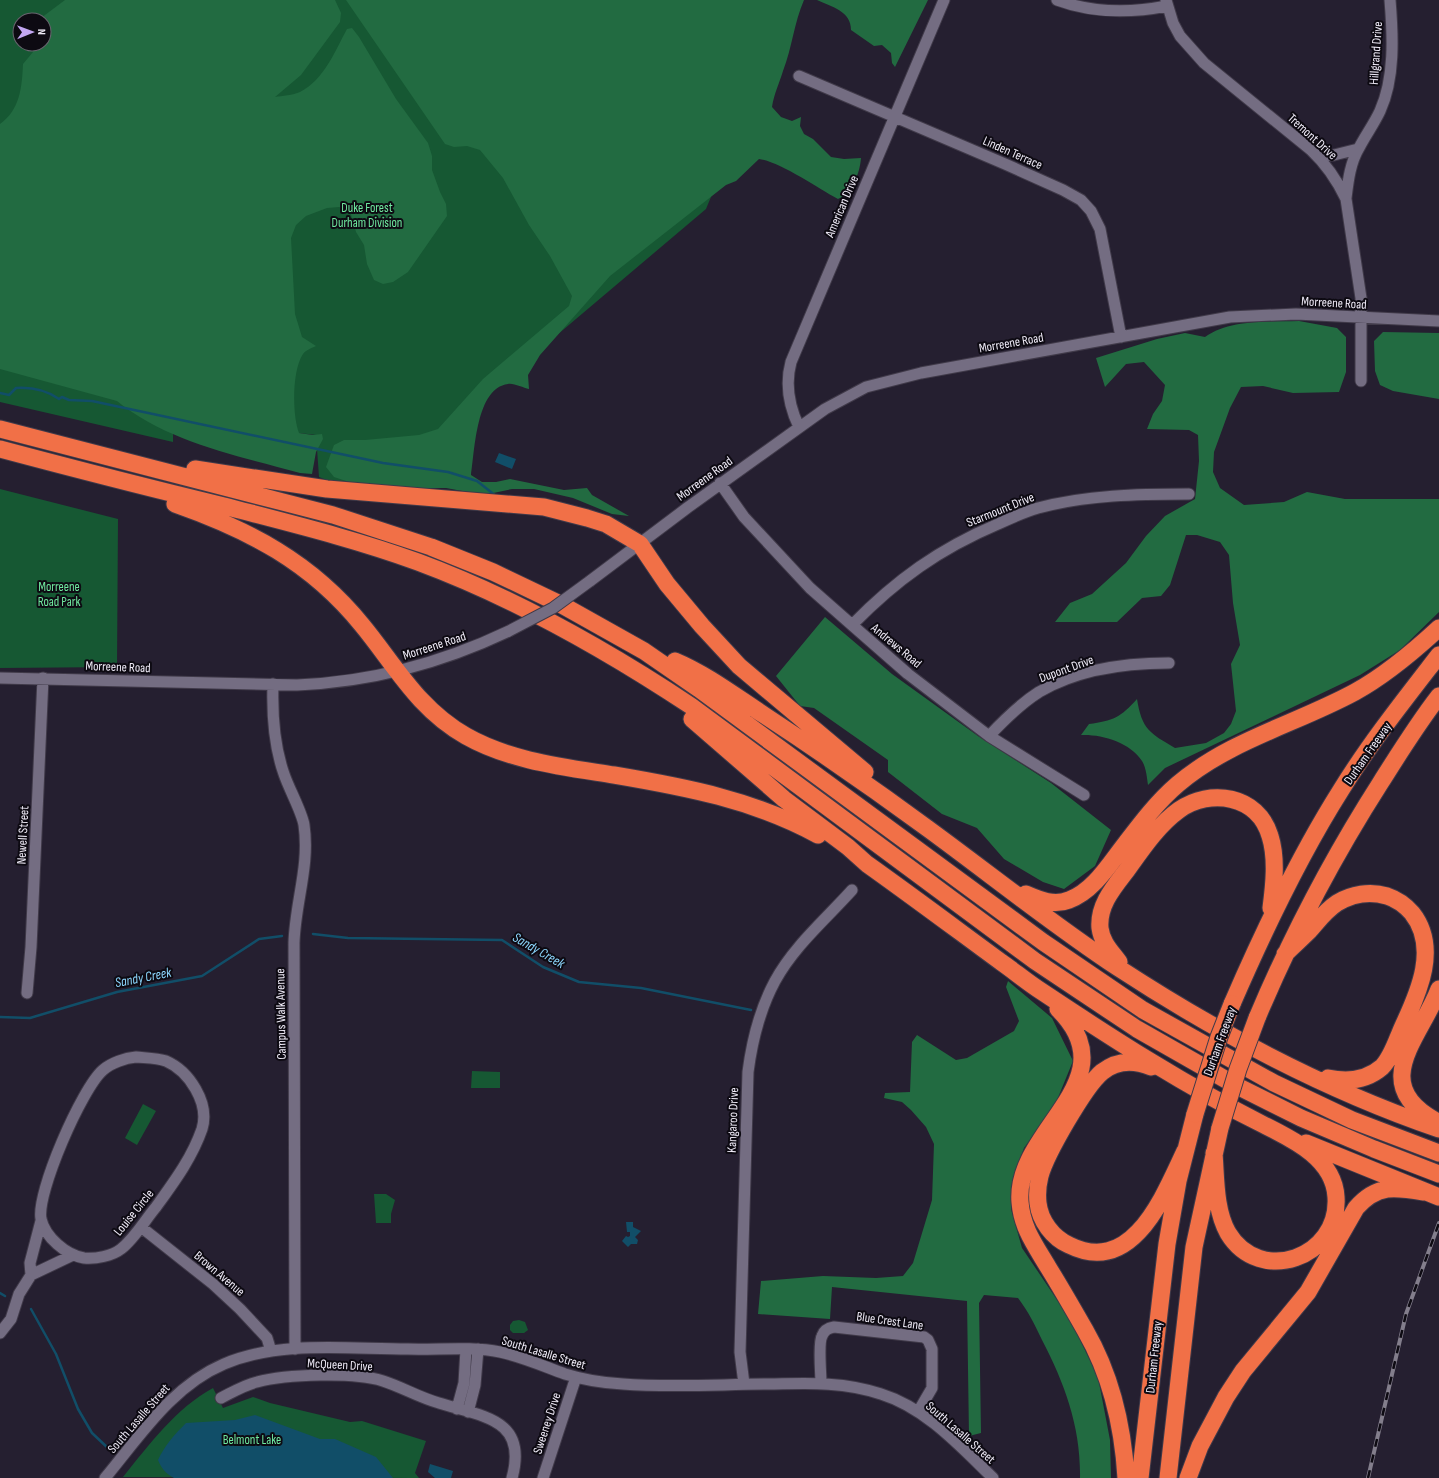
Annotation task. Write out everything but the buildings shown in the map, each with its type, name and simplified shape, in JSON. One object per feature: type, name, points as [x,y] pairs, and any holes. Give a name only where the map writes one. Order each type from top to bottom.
[{"type":"highway","points":[[0,429],[334,515],[431,546],[528,588],[630,643],[699,689],[1043,942],[1143,1010],[1274,1083],[1352,1120],[1439,1153]]},
{"type":"highway","points":[[0,449],[321,532],[419,563],[477,587],[557,625],[643,675],[723,729],[1035,960],[1137,1029],[1249,1092],[1301,1118],[1374,1149],[1439,1174]]},
{"type":"highway","points":[[111,458],[327,489],[544,507],[606,524],[640,544],[667,584],[702,626],[739,666],[861,768],[909,815]]},
{"type":"highway","points":[[67,467],[212,518],[250,534],[288,556],[321,582],[341,602],[361,624],[411,691],[451,727],[499,752],[568,768],[679,786],[739,802],[799,825],[867,864]]},
{"type":"highway","points":[[1008,887],[1041,900],[1054,903],[1069,901],[1079,896],[1094,883],[1154,809],[1192,773],[1244,742],[1304,717],[1355,692],[1396,665],[1439,628]]},
{"type":"highway","points":[[630,643],[682,664],[819,751],[1008,887],[1087,946],[1200,1018],[1265,1054],[1302,1072],[1371,1104],[1439,1129]]},
{"type":"highway","name":"Durham Freeway","points":[[1140,1478],[1166,1244],[1185,1151],[1219,1037],[1270,918],[1314,835],[1342,789],[1391,718],[1439,655]]},
{"type":"highway","points":[[643,675],[665,699],[693,720],[784,799],[848,847],[867,864],[1040,991],[1171,1076],[1218,1102],[1289,1138],[1431,1194]]},
{"type":"highway","name":"Durham Freeway","points":[[1168,1478],[1194,1247],[1220,1128],[1238,1069],[1257,1018],[1285,954],[1319,887],[1355,823],[1400,751],[1439,696]]},
{"type":"highway","points":[[1130,974],[1104,942],[1100,928],[1102,909],[1110,892],[1161,826],[1179,810],[1195,802],[1211,797],[1232,799],[1247,806],[1261,818],[1266,825],[1273,845],[1274,857],[1270,918]]},
{"type":"highway","points":[[1285,954],[1331,908],[1343,900],[1364,894],[1384,896],[1403,905],[1415,916],[1420,924],[1426,942],[1426,966],[1422,983],[1390,1055],[1382,1066],[1368,1076],[1354,1080],[1337,1080],[1302,1072]]},
{"type":"highway","points":[[1439,989],[1404,1057],[1402,1077],[1406,1094],[1412,1104],[1428,1117],[1439,1123]]},
{"type":"highway","points":[[1040,991],[1065,1016],[1075,1029],[1083,1055],[1077,1083],[1037,1147],[1026,1171],[1020,1194],[1022,1215],[1030,1238],[1086,1332],[1105,1373],[1119,1422],[1126,1478]]},
{"type":"highway","points":[[1171,1076],[1134,1062],[1114,1065],[1097,1078],[1071,1116],[1044,1163],[1038,1189],[1038,1204],[1044,1220],[1052,1232],[1074,1248],[1098,1251],[1121,1246],[1145,1226],[1153,1214],[1185,1151]]},
{"type":"highway","points":[[1214,1153],[1221,1216],[1233,1240],[1245,1250],[1258,1257],[1272,1261],[1291,1260],[1310,1252],[1325,1238],[1335,1218],[1336,1197],[1333,1183],[1324,1167],[1311,1154],[1289,1138]]},
{"type":"highway","points":[[1188,1478],[1200,1446],[1226,1397],[1243,1371],[1308,1292],[1356,1208],[1366,1198],[1382,1189],[1399,1188],[1431,1194]]},
{"type":"street","name":"American Drive","points":[[799,427],[794,415],[788,390],[788,378],[791,362],[944,0]]},
{"type":"street","points":[[1057,0],[1081,7],[1111,11],[1167,3]]},
{"type":"street","name":"Hillgrand Drive","points":[[1346,199],[1348,181],[1358,149],[1380,111],[1388,85],[1392,32],[1390,0]]},
{"type":"street","name":"Tremont Drive","points":[[1167,3],[1180,36],[1204,63],[1318,156],[1333,174],[1346,199],[1361,298],[1361,381]]},
{"type":"street","name":"Linden Terrace","points":[[798,76],[1063,190],[1086,205],[1100,229],[1121,337]]},
{"type":"street","points":[[1318,156],[1334,155],[1358,149]]},
{"type":"street","name":"Morreene Road","points":[[0,678],[274,684],[326,683],[396,671],[468,650],[553,608],[720,483],[799,427],[850,395],[884,381],[1215,319],[1296,314],[1439,321]]},
{"type":"street","name":"Andrews Road","points":[[720,483],[744,517],[810,588],[908,674],[989,736],[1084,795]]},
{"type":"street","name":"Starmount Drive","points":[[852,625],[894,586],[926,561],[971,535],[1023,513],[1050,506],[1084,500],[1140,494],[1189,494]]},
{"type":"street","name":"Dupont Drive","points":[[989,736],[1018,707],[1041,691],[1063,681],[1094,670],[1130,665],[1169,663]]},
{"type":"street","name":"Newell Street","points":[[27,993],[32,939],[43,678]]},
{"type":"street","name":"Campus Walk Avenue","points":[[274,684],[273,700],[277,748],[284,774],[303,820],[306,842],[305,868],[294,922],[294,1349]]},
{"type":"street","name":"Kangaroo Drive","points":[[744,1384],[740,1352],[748,1072],[751,1050],[774,982],[782,969],[804,942],[852,890]]},
{"type":"street","name":"Louise Circle","points":[[30,1275],[30,1263],[41,1221],[41,1206],[50,1174],[78,1105],[103,1070],[123,1060],[136,1057],[165,1061],[179,1069],[193,1085],[197,1092],[203,1120],[202,1128],[185,1166],[140,1227],[121,1249],[114,1253],[96,1258],[84,1258],[72,1255]]},
{"type":"street","points":[[0,1333],[10,1319],[19,1294],[30,1275],[72,1255],[49,1236],[41,1221]]},
{"type":"street","name":"Brown Avenue","points":[[140,1227],[213,1284],[240,1309],[267,1338],[270,1351]]},
{"type":"street","name":"Blue Crest Lane","points":[[821,1383],[821,1338],[825,1331],[829,1328],[834,1327],[924,1337],[928,1340],[932,1349],[932,1384],[931,1392],[918,1412]]},
{"type":"street","name":"South Lasalle Street","points":[[105,1478],[167,1404],[190,1384],[225,1364],[270,1351],[294,1349],[478,1349],[517,1356],[576,1377],[602,1383],[639,1385],[821,1383],[851,1386],[878,1393],[918,1412],[942,1430],[993,1478]]},
{"type":"street","points":[[457,1408],[464,1383],[466,1349]]},
{"type":"street","points":[[468,1412],[476,1385],[478,1349]]},
{"type":"street","name":"McQueen Drive","points":[[221,1398],[246,1385],[267,1379],[292,1376],[364,1377],[383,1381],[435,1402],[497,1422],[507,1430],[513,1440],[516,1450],[516,1464],[512,1478]]},
{"type":"street","name":"Sweeney Drive","points":[[543,1478],[576,1377]]},
{"type":"green space","name":"Duke Forest Durham Division","points":[[0,0],[792,0],[706,209],[375,489],[339,485],[319,477],[316,435],[299,433],[173,431],[173,442],[0,402]]},
{"type":"green space","points":[[65,0],[335,0],[341,13],[340,22],[301,75],[275,97],[300,92],[316,80],[328,64],[347,29],[352,28],[359,37],[396,99],[428,143],[432,156],[432,170],[446,204],[447,216],[408,272],[393,282],[383,284],[374,280],[367,264],[364,245],[356,232],[350,211],[339,207],[327,208],[306,216],[296,225],[291,238],[295,314],[302,337],[316,346],[304,353],[299,361],[294,393],[295,415],[299,433],[313,435],[322,434],[323,439],[316,452],[312,474],[300,473],[228,454],[204,446],[158,427],[117,401],[0,369],[0,124],[7,118],[16,105],[21,89],[23,64],[33,52],[52,52],[52,12],[49,12]]},
{"type":"green space","points":[[346,0],[804,0],[772,107],[781,117],[792,121],[801,117],[800,126],[804,134],[813,139],[831,157],[844,159],[861,158],[857,176],[851,187],[838,199],[788,170],[768,161],[759,159],[736,181],[726,185],[610,276],[540,355],[528,375],[529,389],[510,384],[497,388],[489,396],[483,408],[476,436],[471,475],[482,482],[496,482],[510,479],[564,490],[587,488],[592,495],[629,516],[612,514],[573,498],[534,489],[512,489],[484,495],[446,488],[414,488],[352,483],[334,477],[326,467],[334,445],[344,440],[365,440],[419,435],[438,429],[483,379],[569,306],[572,296],[550,256],[529,225],[503,178],[480,150],[467,146],[454,147],[445,144]]},
{"type":"green space","points":[[817,0],[928,0],[895,67],[892,63],[891,53],[882,45],[874,46],[851,30],[848,18],[840,10]]},
{"type":"green space","points":[[1299,321],[1337,328],[1346,337],[1346,372],[1339,392],[1293,393],[1263,386],[1241,387],[1230,408],[1214,452],[1213,472],[1220,488],[1244,505],[1284,502],[1307,492],[1345,499],[1439,499],[1439,612],[1400,650],[1360,675],[1165,768],[1148,785],[1143,763],[1137,754],[1123,744],[1114,740],[1097,736],[1081,735],[1089,724],[1111,720],[1126,710],[1137,699],[1142,718],[1148,730],[1175,748],[1206,743],[1224,733],[1231,724],[1236,711],[1231,664],[1240,645],[1233,603],[1229,555],[1220,542],[1197,535],[1186,535],[1170,585],[1161,596],[1142,598],[1117,622],[1055,622],[1070,603],[1092,594],[1126,563],[1146,536],[1165,516],[1195,499],[1199,461],[1198,435],[1189,430],[1147,429],[1153,414],[1162,401],[1165,385],[1144,362],[1126,364],[1105,387],[1096,358],[1157,339],[1185,333],[1205,337],[1215,331],[1238,324]]},
{"type":"green space","points":[[1383,332],[1439,333],[1439,399],[1393,391],[1380,385],[1375,371],[1374,341]]},
{"type":"green space","name":"Morreene Road Park","points":[[0,489],[118,519],[117,667],[0,668]]},
{"type":"green space","points":[[825,617],[892,674],[978,736],[1051,783],[1111,830],[1095,866],[1064,889],[1043,882],[1004,859],[977,828],[942,814],[888,772],[888,760],[814,708],[800,706],[776,676]]},
{"type":"green space","points":[[1008,981],[1052,1018],[1073,1061],[1055,1105],[1024,1148],[1012,1182],[1011,1209],[1022,1248],[1070,1319],[1098,1377],[1110,1440],[1111,1478],[1080,1478],[1078,1442],[1070,1407],[1058,1373],[1037,1329],[1018,1298],[984,1295],[979,1303],[981,1433],[969,1436],[967,1301],[832,1287],[830,1319],[758,1314],[761,1281],[823,1276],[876,1278],[903,1276],[913,1263],[932,1200],[934,1144],[926,1127],[911,1110],[902,1102],[884,1098],[885,1093],[910,1092],[912,1042],[917,1035],[956,1060],[967,1058],[1014,1031],[1019,1021],[1006,987]]},
{"type":"green space","points":[[472,1071],[500,1072],[500,1088],[471,1088]]},
{"type":"green space","points":[[143,1104],[156,1111],[137,1145],[125,1138]]},
{"type":"green space","points":[[374,1194],[386,1194],[395,1200],[391,1214],[391,1223],[376,1223]]},
{"type":"green space","points":[[519,1320],[525,1322],[528,1330],[524,1333],[513,1333],[510,1330],[510,1325],[513,1321]]},
{"type":"green space","name":"Belmont Lake","points":[[213,1388],[223,1408],[253,1397],[270,1403],[350,1422],[362,1421],[426,1441],[415,1473],[419,1478],[123,1477],[153,1440],[175,1417],[200,1396]]},
{"type":"water","points":[[499,453],[516,459],[512,469],[495,462]]},
{"type":"water","points":[[626,1222],[633,1222],[633,1227],[641,1231],[635,1237],[638,1240],[637,1244],[631,1244],[628,1247],[622,1241],[626,1236],[630,1236],[630,1232],[627,1232]]},
{"type":"water","points":[[255,1415],[320,1439],[335,1439],[376,1457],[393,1478],[174,1478],[162,1468],[159,1463],[158,1460],[164,1449],[186,1423],[235,1420]]},
{"type":"water","points":[[430,1464],[453,1471],[451,1478],[435,1478],[428,1472]]},
{"type":"waterway","points":[[0,393],[9,395],[16,388],[33,389],[44,391],[59,399],[62,397],[69,400],[92,401],[383,463],[448,472],[477,481],[496,496]]},
{"type":"waterway","name":"Sandy Creek","points":[[313,934],[348,938],[502,940],[543,967],[579,982],[641,988],[751,1010]]},
{"type":"waterway","name":"Sandy Creek","points":[[0,1017],[30,1018],[117,992],[202,976],[259,939],[282,936]]},
{"type":"waterway","points":[[0,1293],[5,1296]]},
{"type":"waterway","points":[[31,1309],[56,1354],[78,1409],[92,1433],[109,1449]]},
{"type":"railway","points":[[1368,1478],[1406,1314],[1439,1223]]}]
